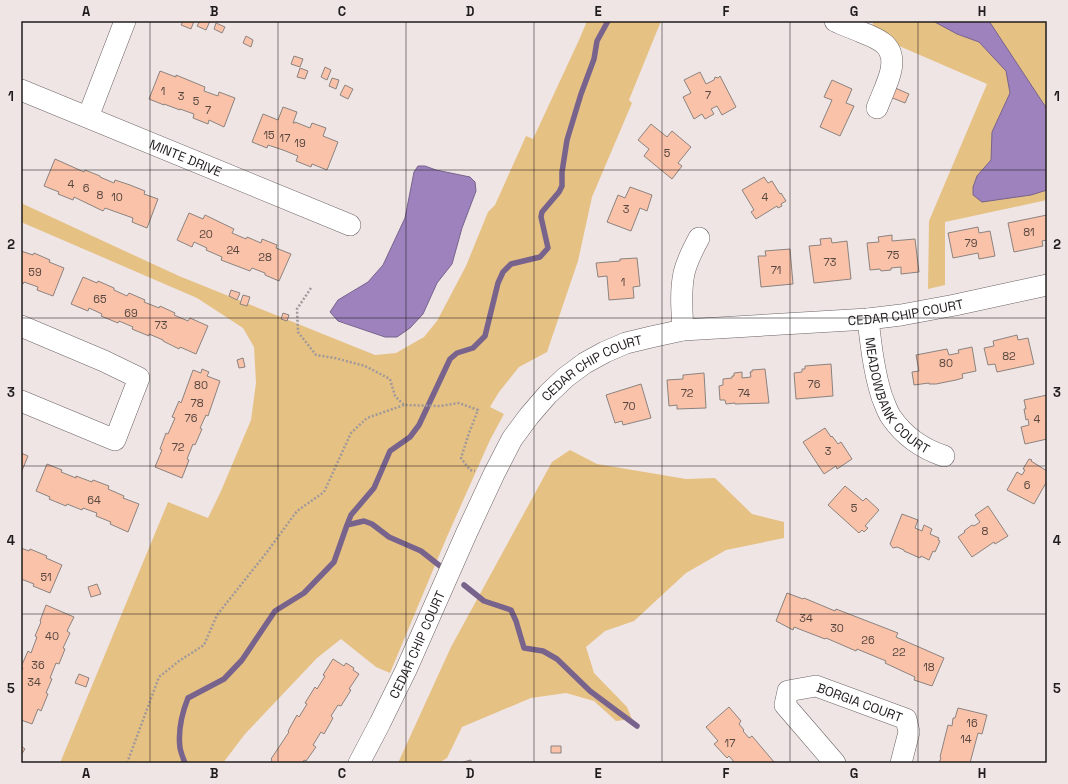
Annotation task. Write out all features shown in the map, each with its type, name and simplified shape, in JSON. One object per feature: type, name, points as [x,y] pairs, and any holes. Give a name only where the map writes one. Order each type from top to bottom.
[{"type":"street","points":[[88,117],[125,21]]},
{"type":"street","points":[[835,21],[880,40],[887,46],[892,60],[891,70],[877,108]]},
{"type":"street","name":"MINTE DRIVE","points":[[21,90],[350,225]]},
{"type":"street","points":[[683,330],[682,292],[684,273],[699,238]]},
{"type":"street","name":"CEDAR CHIP COURT","points":[[358,763],[380,723],[406,670],[467,532],[512,439],[548,394],[585,364],[605,352],[626,343],[683,330],[868,319],[901,315],[1047,286]]},
{"type":"street","name":"MEADOWBANK COURT","points":[[868,319],[879,388],[891,417],[908,436],[931,451],[944,456]]},
{"type":"street","points":[[21,326],[104,361],[139,378],[115,440],[21,401]]},
{"type":"street","name":"BORGIA COURT","points":[[835,763],[785,705],[788,690],[816,686],[906,718],[909,732],[901,763]]},
{"type":"path","points":[[311,288],[297,310],[298,332],[316,355],[335,358],[365,366],[390,379],[395,396],[404,405]]},
{"type":"path","points":[[127,763],[159,677],[179,661],[204,645],[217,615],[267,552],[297,511],[324,492],[351,433],[367,418],[404,405],[440,406],[459,403],[478,410],[461,458],[470,470],[494,474]]},
{"type":"shaded area","points":[[587,21],[661,21],[629,100],[632,103],[592,197],[578,261],[547,352],[519,367],[499,392],[490,407],[504,414],[490,440],[446,539],[390,673],[376,667],[341,639],[317,658],[245,734],[223,763],[60,763],[168,502],[208,518],[221,491],[251,420],[256,383],[254,347],[243,328],[197,298],[21,222],[21,203],[179,276],[375,355],[396,353],[424,337],[437,321],[466,266],[488,212],[495,205],[526,136],[533,139]]},
{"type":"shaded area","points":[[874,21],[1047,21],[1047,200],[945,222],[945,285],[928,289],[929,221],[987,84],[869,33]]},
{"type":"shaded area","points":[[933,21],[989,21],[1047,109],[1047,190],[1031,195],[982,202],[973,195],[973,187],[977,176],[991,160],[992,132],[1010,93],[1006,71],[979,42],[957,34]]},
{"type":"shaded area","points":[[418,166],[425,166],[436,170],[470,177],[475,182],[476,191],[462,228],[452,264],[437,283],[423,314],[410,328],[397,337],[385,337],[338,321],[330,312],[338,300],[368,282],[383,265],[405,218],[414,172]]},
{"type":"shaded area","points":[[570,450],[597,464],[686,479],[715,478],[752,514],[784,522],[784,538],[726,550],[686,573],[634,621],[605,631],[586,647],[594,673],[627,707],[632,719],[616,721],[594,701],[566,693],[531,698],[462,727],[447,758],[439,763],[398,763],[451,647],[552,462]]},
{"type":"building","points":[[183,21],[194,21],[191,29],[181,25]]},
{"type":"building","points":[[200,21],[210,21],[206,30],[197,26]]},
{"type":"building","points":[[216,23],[225,27],[222,33],[214,29]]},
{"type":"building","points":[[246,36],[253,40],[251,47],[243,43]]},
{"type":"building","points":[[294,56],[303,59],[300,67],[291,64]]},
{"type":"building","points":[[325,67],[331,70],[327,80],[321,77]]},
{"type":"building","points":[[300,68],[308,71],[305,79],[297,77]]},
{"type":"building","points":[[160,71],[176,77],[176,75],[205,87],[204,91],[218,96],[219,92],[235,98],[224,127],[209,120],[208,124],[193,118],[194,114],[149,99]]},
{"type":"building","points":[[700,72],[706,84],[714,80],[715,77],[718,78],[720,76],[736,107],[722,115],[717,106],[711,109],[714,114],[705,119],[702,114],[694,119],[683,97],[691,93],[684,80]]},
{"type":"building","points":[[332,78],[339,80],[336,89],[329,86]]},
{"type":"building","points":[[832,80],[852,89],[846,103],[854,106],[840,136],[820,127],[832,100],[824,97]]},
{"type":"building","points":[[345,85],[353,89],[348,99],[340,95]]},
{"type":"building","points":[[893,87],[909,94],[905,103],[890,97]]},
{"type":"building","points":[[283,107],[297,112],[293,123],[295,122],[310,128],[312,123],[326,128],[323,136],[338,142],[327,170],[312,164],[311,167],[296,161],[298,156],[283,150],[268,145],[267,148],[252,142],[263,114],[278,120]]},
{"type":"building","points":[[651,124],[667,137],[672,131],[691,147],[678,163],[682,166],[672,179],[644,156],[649,149],[638,140]]},
{"type":"building","points":[[55,159],[84,172],[85,170],[100,176],[114,183],[115,180],[130,185],[145,191],[144,194],[158,199],[147,228],[132,222],[133,218],[105,208],[103,211],[74,197],[73,200],[58,194],[59,192],[44,186]]},
{"type":"building","points":[[764,177],[768,183],[772,181],[786,201],[781,204],[782,206],[778,208],[777,206],[756,219],[751,212],[754,210],[742,190]]},
{"type":"building","points":[[630,187],[652,195],[647,211],[640,208],[631,231],[607,222],[618,195],[625,198]]},
{"type":"building","points":[[189,213],[203,219],[205,215],[234,229],[232,233],[261,243],[262,239],[277,245],[276,248],[291,254],[279,281],[252,268],[250,271],[221,260],[222,257],[206,250],[207,248],[194,242],[192,247],[177,240]]},
{"type":"building","points":[[1047,215],[1047,240],[1042,241],[1043,246],[1014,252],[1008,223]]},
{"type":"building","points":[[978,227],[979,233],[990,231],[995,256],[979,259],[978,253],[953,258],[948,233]]},
{"type":"building","points":[[892,235],[892,241],[915,239],[919,272],[901,274],[901,267],[881,271],[880,269],[870,270],[867,243],[879,242],[878,237]]},
{"type":"building","points":[[831,238],[832,243],[847,241],[851,279],[814,283],[809,246],[821,245],[820,239]]},
{"type":"building","points":[[790,249],[793,284],[761,287],[758,256],[766,256],[765,251]]},
{"type":"building","points":[[21,251],[33,255],[34,253],[50,260],[49,262],[64,268],[53,296],[37,290],[38,287],[24,282],[23,284],[21,283]]},
{"type":"building","points":[[637,258],[640,286],[633,287],[634,298],[609,300],[607,276],[598,277],[596,263]]},
{"type":"building","points":[[83,277],[97,283],[98,281],[127,296],[129,293],[145,300],[144,302],[159,308],[160,306],[175,313],[174,315],[188,321],[190,318],[208,326],[196,354],[180,347],[179,349],[149,334],[149,336],[132,329],[133,327],[119,321],[118,323],[101,316],[102,314],[89,308],[88,311],[71,304]]},
{"type":"building","points":[[231,290],[240,293],[237,300],[229,296]]},
{"type":"building","points":[[243,295],[250,297],[247,306],[240,304]]},
{"type":"building","points":[[283,313],[289,315],[287,321],[281,319]]},
{"type":"building","points":[[1017,335],[1018,340],[1028,338],[1034,364],[997,372],[995,364],[988,365],[984,348],[994,346],[993,341]]},
{"type":"building","points":[[972,347],[976,371],[962,374],[963,378],[956,380],[936,384],[929,383],[914,385],[912,372],[919,371],[916,355],[947,349],[949,355],[959,353],[958,350]]},
{"type":"building","points":[[243,358],[245,367],[239,368],[237,360]]},
{"type":"building","points":[[831,364],[833,396],[796,399],[794,373],[802,372],[802,369],[805,369],[805,366]]},
{"type":"building","points":[[202,369],[209,372],[207,376],[220,381],[208,416],[206,415],[200,428],[202,429],[195,445],[193,444],[187,459],[189,460],[182,478],[155,467],[162,450],[160,449],[166,433],[168,434],[175,418],[172,417],[179,401],[181,403],[193,370],[201,373]]},
{"type":"building","points":[[765,369],[769,403],[726,404],[725,400],[720,400],[719,386],[723,385],[723,379],[732,378],[734,373],[742,372],[742,378],[751,377],[750,372],[752,372],[752,370]]},
{"type":"building","points":[[704,373],[706,408],[677,409],[677,405],[669,406],[667,380],[683,379],[683,375]]},
{"type":"building","points":[[641,384],[651,418],[623,425],[622,421],[615,423],[606,395]]},
{"type":"building","points":[[1047,395],[1047,439],[1025,444],[1021,427],[1029,425],[1028,419],[1026,420],[1024,400]]},
{"type":"building","points":[[825,428],[838,444],[841,442],[852,459],[837,469],[836,466],[824,474],[803,442]]},
{"type":"building","points":[[21,453],[28,456],[21,473]]},
{"type":"building","points":[[1029,459],[1047,471],[1047,481],[1034,504],[1007,490],[1017,472],[1022,475],[1025,470],[1023,469]]},
{"type":"building","points":[[47,464],[76,478],[76,476],[92,482],[93,480],[109,486],[108,489],[124,496],[123,498],[139,504],[128,532],[110,524],[111,522],[96,516],[97,513],[83,508],[82,510],[67,504],[66,506],[49,499],[50,497],[36,491]]},
{"type":"building","points":[[845,486],[863,501],[866,498],[879,510],[865,526],[868,528],[864,532],[862,530],[859,533],[828,505]]},
{"type":"building","points":[[988,506],[1008,536],[995,544],[994,542],[972,557],[958,537],[972,525],[974,526],[980,522],[975,515]]},
{"type":"building","points":[[902,514],[918,520],[915,528],[922,531],[924,525],[932,529],[930,534],[939,538],[938,540],[940,541],[935,552],[933,551],[929,560],[921,556],[920,558],[897,547],[893,548],[890,544]]},
{"type":"building","points":[[21,548],[29,551],[30,549],[47,556],[46,558],[62,565],[50,593],[21,579]]},
{"type":"building","points":[[97,584],[101,594],[91,597],[88,587]]},
{"type":"building","points":[[787,593],[803,599],[804,598],[835,611],[836,609],[898,633],[896,637],[944,658],[932,686],[914,680],[915,677],[885,663],[886,661],[857,649],[856,651],[826,638],[825,639],[794,627],[793,630],[776,621]]},
{"type":"building","points":[[46,605],[74,617],[67,631],[70,633],[63,648],[65,649],[59,664],[56,663],[50,678],[52,679],[46,693],[48,694],[41,711],[38,709],[32,724],[21,720],[21,673],[23,668],[21,667],[28,651],[31,653],[37,637],[35,636]]},
{"type":"building","points":[[333,659],[344,666],[346,663],[354,668],[353,670],[359,674],[349,689],[351,690],[341,706],[338,705],[331,716],[333,718],[324,734],[321,732],[313,745],[316,747],[306,761],[304,760],[303,763],[270,763],[272,760],[271,759],[289,732],[288,731],[297,715],[299,717],[307,704],[305,703],[315,687],[317,689],[325,676],[323,675]]},
{"type":"building","points":[[79,674],[89,678],[86,687],[75,683]]},
{"type":"building","points":[[729,707],[741,721],[739,724],[744,730],[743,731],[749,738],[752,736],[776,763],[735,763],[729,756],[727,758],[714,744],[718,741],[706,727]]},
{"type":"building","points":[[958,708],[987,715],[982,734],[978,733],[970,763],[939,763],[948,725],[952,726],[953,718],[955,718]]},
{"type":"building","points":[[21,746],[25,749],[21,755]]},
{"type":"building","points":[[551,746],[561,746],[561,753],[551,753]]},
{"type":"building","points":[[471,760],[471,763],[463,762]]},
{"type":"waterway","points":[[185,763],[180,748],[180,729],[182,716],[188,698],[224,679],[242,660],[275,611],[304,593],[334,562],[351,515],[374,488],[390,451],[410,437],[419,425],[450,359],[457,353],[473,348],[485,336],[498,283],[503,272],[511,264],[540,257],[548,248],[541,217],[542,212],[559,192],[562,186],[562,172],[567,140],[581,94],[594,59],[597,41],[608,21]]},
{"type":"waterway","points":[[347,525],[364,521],[372,524],[389,537],[421,551],[440,566]]},
{"type":"waterway","points":[[464,585],[484,601],[511,610],[524,648],[543,651],[557,659],[590,691],[637,726]]}]
